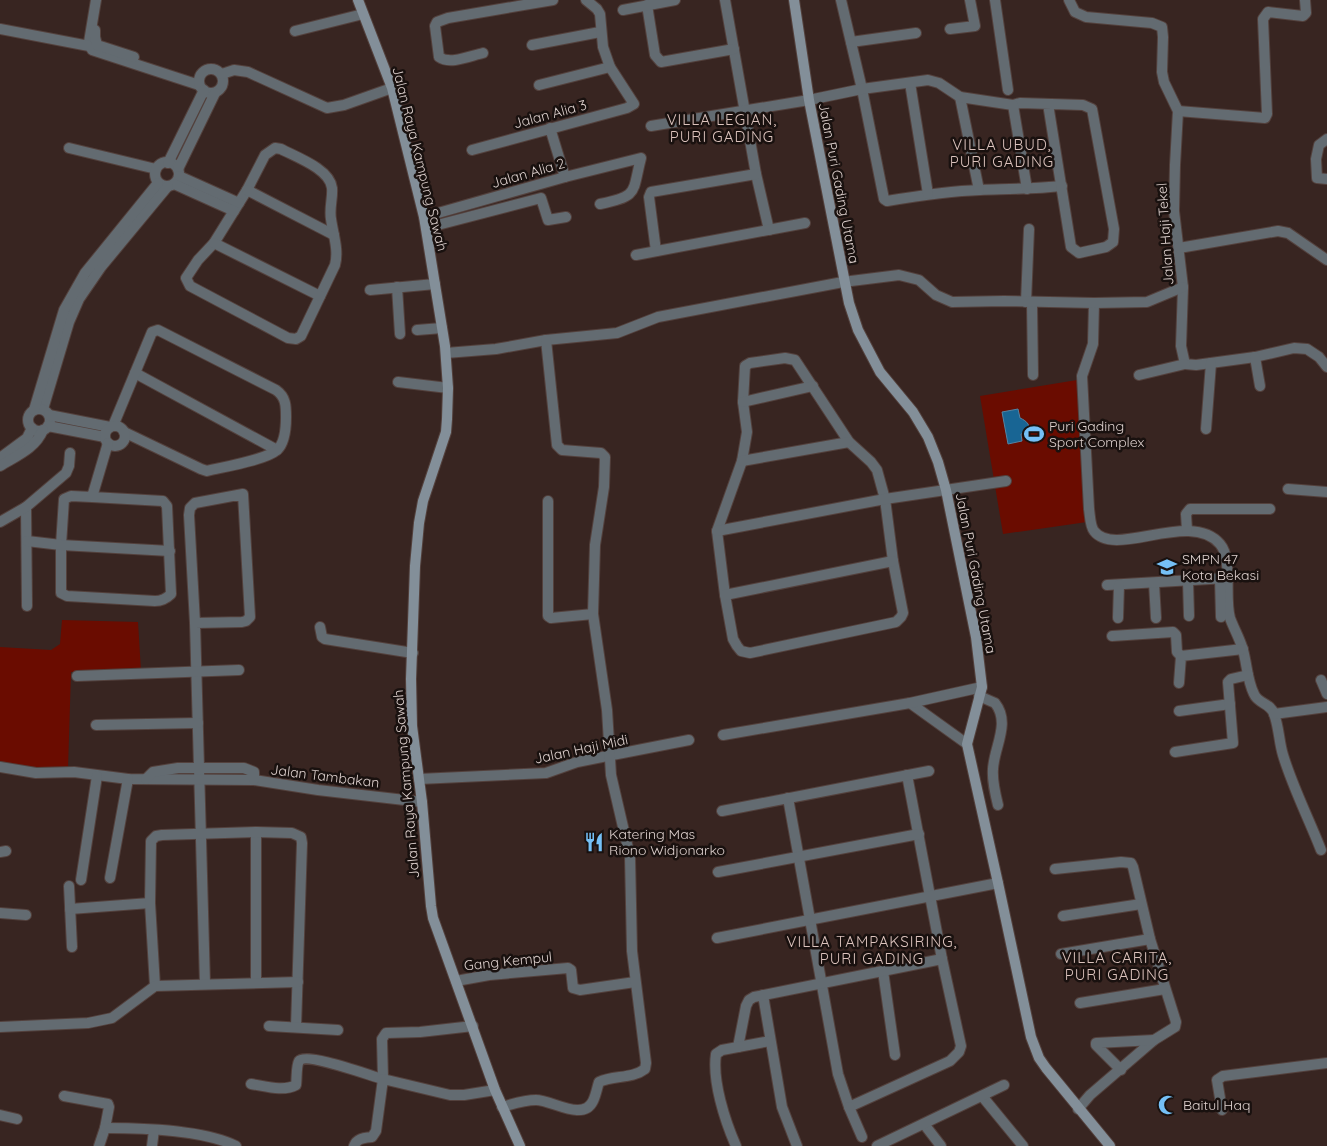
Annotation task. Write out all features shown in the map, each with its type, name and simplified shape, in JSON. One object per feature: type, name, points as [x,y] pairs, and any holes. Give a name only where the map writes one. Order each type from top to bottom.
[{"type":"street","points":[[89,46],[96,0]]},
{"type":"street","points":[[101,0],[95,29],[97,45],[201,84],[209,93],[215,92]]},
{"type":"street","name":"Jalan Raya Kampung Sawah","points":[[358,0],[392,88],[425,223],[446,353],[448,388],[446,432],[429,482],[419,523],[415,566],[411,679],[412,720],[422,802],[431,906],[433,918],[495,1090],[520,1146]]},
{"type":"street","points":[[483,53],[450,60],[441,59],[439,57],[435,26],[437,22],[448,18],[553,0]]},
{"type":"street","points":[[539,86],[610,67],[600,32],[600,14],[586,0]]},
{"type":"street","points":[[623,10],[676,0]]},
{"type":"street","points":[[725,0],[756,174],[768,230]]},
{"type":"street","name":"Jalan Puri Gading Utama","points":[[794,0],[809,100],[833,216],[843,282],[858,330],[880,372],[913,412],[928,437],[946,490],[976,637],[980,692],[967,744],[1031,1037],[1039,1058],[1046,1068],[1110,1146]]},
{"type":"street","points":[[841,0],[851,42],[857,90],[884,199],[887,201],[928,194],[1062,186]]},
{"type":"street","points":[[950,29],[975,26],[970,0]]},
{"type":"street","points":[[996,0],[1008,90]]},
{"type":"street","points":[[1069,0],[1075,12],[1086,17],[1152,23],[1162,26],[1162,72],[1164,82],[1178,111],[1265,118],[1267,114],[1263,19],[1268,12],[1303,16],[1306,13],[1305,0]]},
{"type":"street","points":[[648,5],[655,55],[661,62],[734,49]]},
{"type":"street","points":[[295,31],[363,14]]},
{"type":"street","points":[[0,29],[89,46],[95,52],[201,84]]},
{"type":"street","points":[[532,45],[600,32]]},
{"type":"street","points":[[851,42],[916,33]]},
{"type":"street","name":"Jalan Alia 3","points":[[472,150],[626,108],[634,104],[610,67]]},
{"type":"street","points":[[222,74],[216,70],[208,69],[201,74],[201,84],[168,162],[156,169],[154,175],[171,180],[236,207]]},
{"type":"street","points":[[222,74],[234,70],[248,72],[327,108],[344,105],[392,88]]},
{"type":"street","points":[[42,411],[69,322],[79,299],[101,267],[171,180],[215,92],[223,85],[222,74]]},
{"type":"street","points":[[651,126],[809,100],[857,90],[928,80],[939,83],[960,97],[1013,105],[1020,103],[1083,105],[1092,111],[1114,229],[1111,245],[1085,253],[1074,251],[1071,246],[1048,104]]},
{"type":"street","points":[[910,83],[928,194]]},
{"type":"street","points":[[960,97],[979,190]]},
{"type":"street","points":[[1013,105],[1027,189]]},
{"type":"street","name":"Jalan Haji Tekel","points":[[1178,111],[1174,165],[1174,211],[1183,288],[1181,346],[1185,364]]},
{"type":"street","points":[[550,128],[565,177]]},
{"type":"street","points":[[1327,139],[1319,145],[1316,172],[1317,178],[1327,179]]},
{"type":"street","points":[[69,148],[156,169]]},
{"type":"street","points":[[275,148],[321,170],[330,180],[332,192],[329,208],[337,254],[336,265],[301,336],[296,339],[288,338],[190,286],[186,278],[189,271],[214,243],[247,190],[265,154],[275,148]]},
{"type":"street","name":"Jalan Alia 2","points":[[425,223],[565,177],[641,158],[631,194],[600,204]]},
{"type":"street","points":[[168,162],[174,165],[171,180]]},
{"type":"street","points":[[656,252],[649,197],[652,192],[756,174]]},
{"type":"street","points":[[247,190],[334,235]]},
{"type":"street","points":[[425,223],[541,198],[548,220],[566,217]]},
{"type":"street","points":[[636,255],[805,223]]},
{"type":"street","points":[[1029,229],[1029,302],[1033,375]]},
{"type":"street","points":[[1179,248],[1278,231],[1288,233],[1327,260]]},
{"type":"street","points":[[214,243],[320,296]]},
{"type":"street","points":[[446,353],[496,349],[546,340],[617,333],[658,318],[843,282],[899,274],[919,280],[936,295],[952,302],[1147,302],[1183,288]]},
{"type":"street","points":[[370,290],[435,284]]},
{"type":"street","points":[[397,287],[400,334]]},
{"type":"street","points":[[1094,303],[1094,344],[1082,376],[1089,509],[1093,530],[1100,536],[1116,540],[1187,530],[1200,531],[1212,536],[1224,549],[1221,617]]},
{"type":"street","points":[[417,330],[442,328]]},
{"type":"street","points":[[92,497],[106,440],[106,431],[112,427],[152,332],[158,330],[276,390],[283,396],[286,415],[284,436],[277,450],[265,457],[207,471],[201,470],[158,448],[123,437],[118,427],[112,427],[42,411],[31,412],[28,418],[41,428],[106,440],[117,446],[123,437]]},
{"type":"street","points":[[502,1108],[523,1101],[537,1100],[568,1109],[583,1110],[592,1102],[599,1082],[640,1073],[645,1069],[646,1063],[632,951],[630,857],[611,775],[607,710],[593,614],[595,545],[604,487],[605,457],[600,453],[562,450],[557,446],[546,340]]},
{"type":"street","points":[[1139,375],[1185,364],[1211,363],[1255,357],[1294,348],[1307,349],[1319,357],[1327,367]]},
{"type":"street","points":[[1255,357],[1260,386]]},
{"type":"street","points":[[791,358],[795,360],[813,386],[826,410],[849,442],[877,470],[885,500],[893,561],[903,613],[896,622],[767,650],[750,653],[741,651],[733,639],[717,531],[742,460],[747,432],[743,402],[745,366],[791,358]]},
{"type":"street","points":[[1206,429],[1211,363]]},
{"type":"street","points":[[135,373],[277,450]]},
{"type":"street","points":[[398,382],[448,388]]},
{"type":"street","points":[[743,402],[813,386]]},
{"type":"street","points":[[0,458],[20,445],[50,420],[42,411]]},
{"type":"street","points":[[0,466],[23,453],[35,443],[41,428]]},
{"type":"street","points":[[742,460],[849,442]]},
{"type":"street","points":[[0,522],[26,507],[66,473],[69,466],[70,453]]},
{"type":"street","points":[[717,531],[885,500],[1006,481]]},
{"type":"street","points":[[1288,489],[1327,492]]},
{"type":"street","points":[[195,623],[242,622],[250,618],[243,494],[195,503],[190,508],[189,515],[195,623],[205,984]]},
{"type":"street","points":[[71,496],[163,501],[167,506],[171,594],[161,601],[64,595],[60,589],[61,546],[64,499],[71,496]]},
{"type":"street","points":[[548,501],[548,616],[551,618],[593,614]]},
{"type":"street","points":[[26,507],[27,606]]},
{"type":"street","points":[[1187,530],[1186,512],[1190,509],[1270,509]]},
{"type":"street","points":[[26,542],[61,546],[170,551]]},
{"type":"street","points":[[725,595],[893,561]]},
{"type":"street","points":[[1106,585],[1224,579]]},
{"type":"street","points":[[1224,579],[1231,618],[1243,649],[1254,696],[1270,706],[1274,714],[1283,755],[1321,850]]},
{"type":"street","points":[[1188,581],[1189,616]]},
{"type":"street","points":[[1154,583],[1156,618]]},
{"type":"street","points":[[1118,618],[1119,585]]},
{"type":"street","points":[[320,627],[322,637],[325,639],[413,653]]},
{"type":"street","points":[[1112,636],[1173,632],[1176,635],[1177,652],[1181,656],[1179,683]]},
{"type":"street","points":[[1181,656],[1243,649]]},
{"type":"street","points":[[77,676],[239,670]]},
{"type":"street","points":[[1175,752],[1234,743],[1229,681],[1231,678],[1248,675]]},
{"type":"street","points":[[1321,680],[1327,694]]},
{"type":"street","points":[[723,735],[980,692],[995,703],[1000,715],[1002,729],[993,769],[993,781],[998,804]]},
{"type":"street","points":[[910,703],[967,744]]},
{"type":"street","points":[[1179,711],[1230,704]]},
{"type":"street","points":[[1274,714],[1327,707]]},
{"type":"street","points":[[96,725],[198,723]]},
{"type":"street","name":"Jalan Haji Midi","points":[[419,779],[546,773],[577,762],[689,740]]},
{"type":"street","name":"Jalan Tambakan","points":[[0,767],[36,773],[74,772],[128,779],[254,780],[318,790],[422,802]]},
{"type":"street","name":"Jalan Tambakan","points":[[146,779],[153,772],[199,768],[250,769],[254,772],[254,780]]},
{"type":"street","points":[[722,812],[929,770]]},
{"type":"street","points":[[849,1107],[950,1061],[959,1052],[961,1046],[942,959],[907,775]]},
{"type":"street","points":[[81,880],[97,776]]},
{"type":"street","points":[[110,878],[128,779]]},
{"type":"street","points":[[788,798],[838,1074],[862,1137]]},
{"type":"street","points":[[256,832],[256,983]]},
{"type":"street","points":[[154,986],[150,903],[151,841],[156,836],[162,835],[256,832],[292,833],[301,837],[302,843],[296,1027]]},
{"type":"street","points":[[718,872],[919,834]]},
{"type":"street","points":[[1055,869],[1121,862],[1131,863],[1150,938],[1176,1024],[1172,1029],[1154,1040],[1121,1070],[1076,1106]]},
{"type":"street","points":[[717,938],[998,883]]},
{"type":"street","points":[[69,886],[72,947]]},
{"type":"street","points":[[70,909],[150,903]]},
{"type":"street","points":[[1063,916],[1141,904]]},
{"type":"street","points":[[0,913],[26,915]]},
{"type":"street","points":[[1061,954],[1150,938]]},
{"type":"street","points":[[738,1047],[746,1006],[749,1000],[754,997],[942,959]]},
{"type":"street","name":"Gang Kempul","points":[[456,981],[489,975],[568,968],[571,970],[573,988],[580,990],[635,982]]},
{"type":"street","points":[[883,971],[896,1055]]},
{"type":"street","points":[[0,1027],[88,1023],[112,1018],[154,986],[298,982]]},
{"type":"street","points":[[1080,1002],[1165,989]]},
{"type":"street","points":[[762,994],[782,1107],[798,1146]]},
{"type":"street","points":[[269,1026],[338,1030]]},
{"type":"street","points":[[354,1146],[356,1141],[372,1137],[376,1131],[383,1080],[382,1039],[386,1033],[420,1032],[473,1026]]},
{"type":"street","points":[[1121,1070],[1096,1046],[1096,1043],[1154,1040]]},
{"type":"street","points":[[736,1146],[721,1101],[716,1056],[722,1050],[770,1041]]},
{"type":"street","points":[[251,1084],[291,1088],[296,1085],[298,1063],[301,1059],[307,1058],[383,1080],[450,1095],[464,1095],[495,1090]]},
{"type":"street","points":[[1222,1110],[1217,1080],[1223,1076],[1327,1063]]},
{"type":"street","points":[[877,1146],[1004,1085]]},
{"type":"street","points":[[64,1096],[106,1103],[109,1107],[99,1146]]},
{"type":"street","points":[[982,1096],[1023,1146]]},
{"type":"street","points":[[0,1115],[17,1119]]},
{"type":"street","points":[[924,1124],[941,1146]]},
{"type":"street","points":[[105,1128],[154,1130],[202,1136],[216,1138],[236,1146]]},
{"type":"street","points":[[152,1146],[154,1130]]},
{"type":"shaded area","name":"Puri Gading Sport Complex","points":[[1077,380],[1087,522],[1003,534],[980,396]]},
{"type":"shaded area","points":[[62,620],[138,622],[141,671],[71,672],[68,769],[43,771],[0,764],[0,647],[51,650],[60,644]]},
{"type":"water","points":[[1018,409],[1020,418],[1028,424],[1029,428],[1027,433],[1021,434],[1022,441],[1008,444],[1002,412]]},
{"type":"place","name":"Puri Gading Sport Complex","points":[[1034,434]]},
{"type":"place","name":"SMPN 47 Kota Bekasi","points":[[1167,567]]},
{"type":"place","name":"Katering Mas Riono Widjonarko","points":[[594,842]]},
{"type":"place","name":"Baitul Haq","points":[[1168,1105]]},
{"type":"district","name":"VILLA LEGIAN, PURI GADING","points":[[722,128]]},
{"type":"district","name":"VILLA UBUD, PURI GADING","points":[[1002,154]]},
{"type":"district","name":"VILLA TAMPAKSIRING, PURI GADING","points":[[872,950]]},
{"type":"district","name":"VILLA CARITA, PURI GADING","points":[[1117,966]]}]
